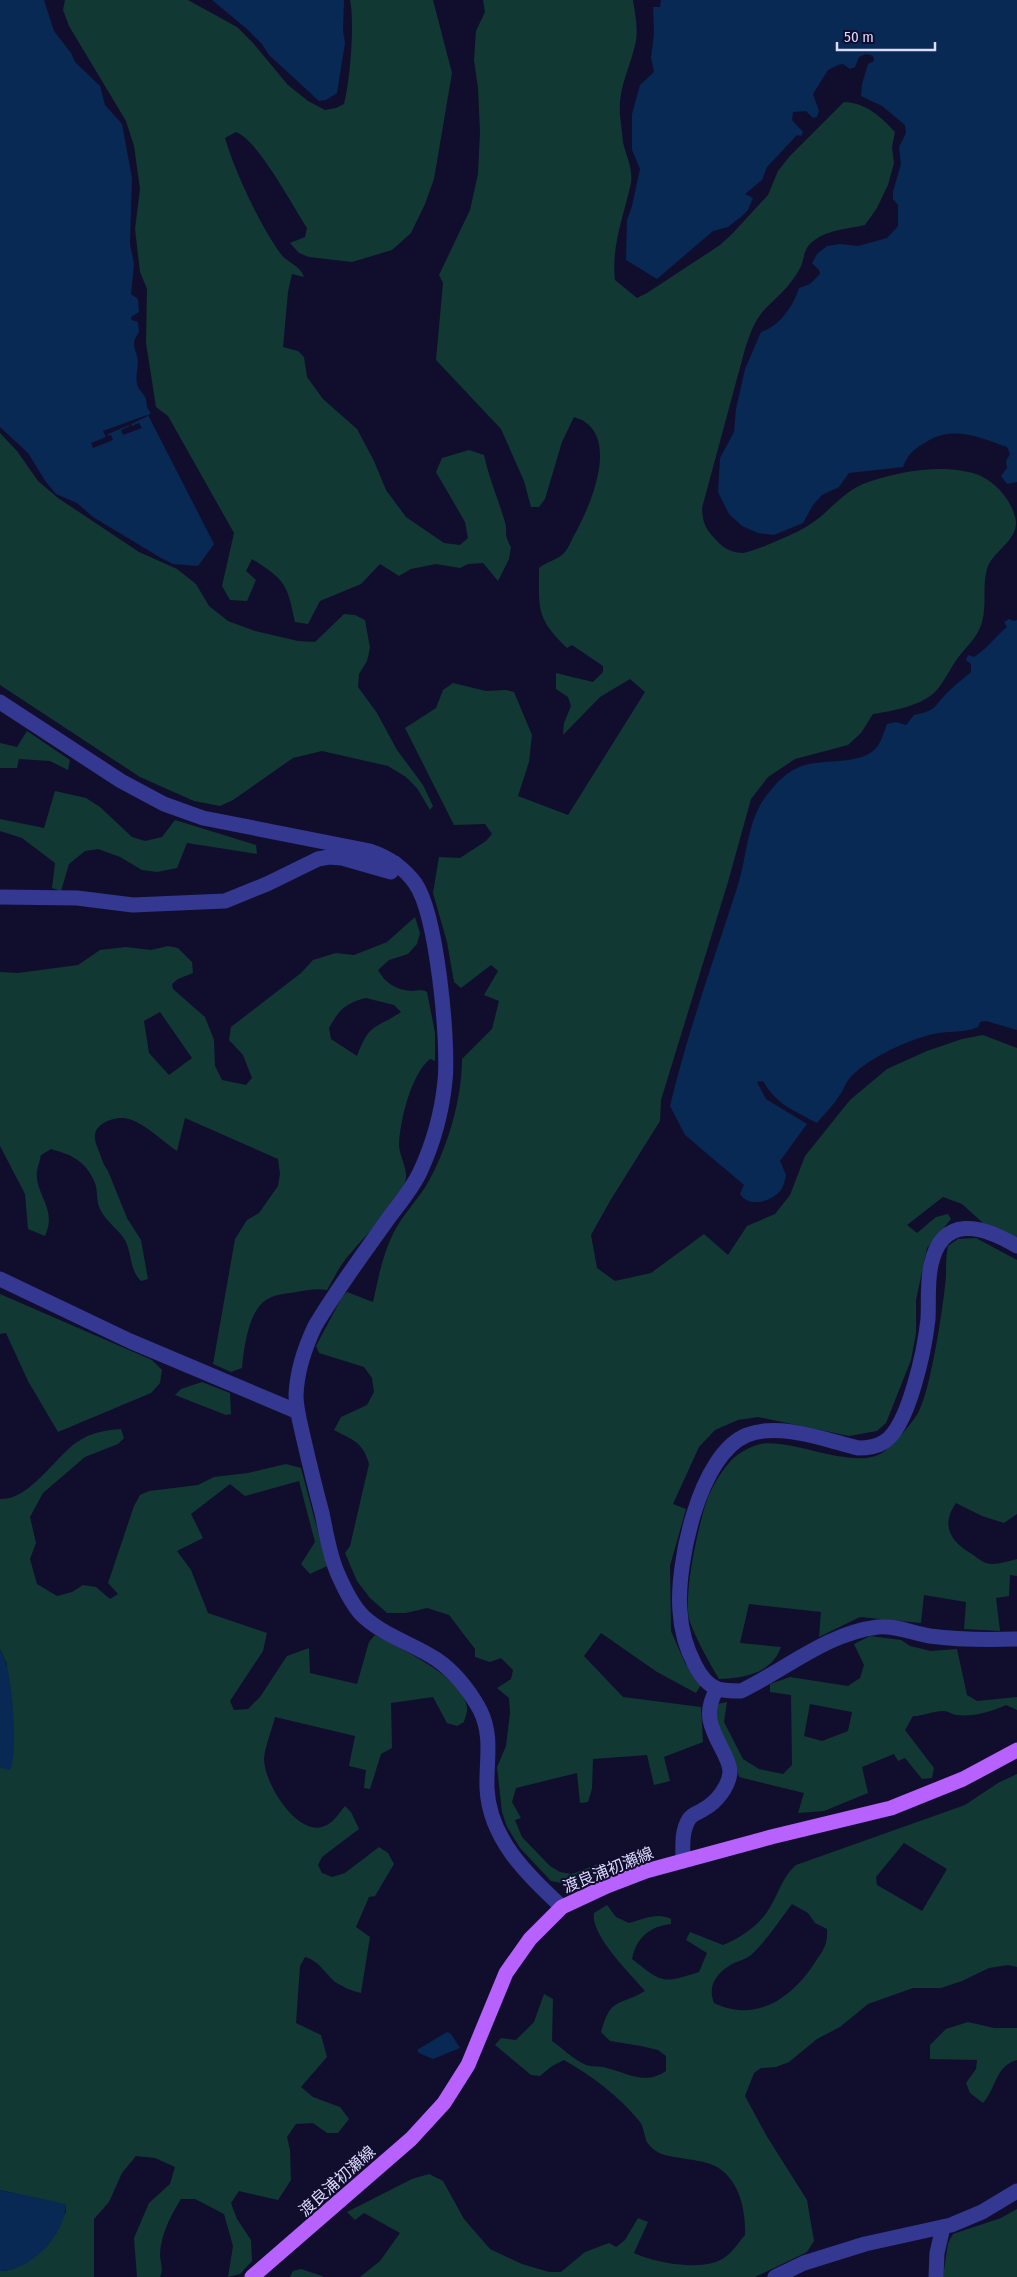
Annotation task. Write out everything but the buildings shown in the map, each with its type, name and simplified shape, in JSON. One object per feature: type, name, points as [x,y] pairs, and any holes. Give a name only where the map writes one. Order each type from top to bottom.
[{"type":"main road","name":"渡良浦初瀬線","points":[[256,2276],[411,2139],[444,2103],[468,2065],[506,1973],[530,1939],[562,1907],[607,1886],[683,1861],[891,1808],[963,1779],[1017,1750]]},
{"type":"street","points":[[0,702],[121,781],[164,804],[203,818],[370,851],[394,863],[416,884],[427,908],[434,941],[446,1041],[442,1102],[419,1173],[326,1308],[312,1332],[299,1372],[296,1411],[328,1543],[342,1583],[363,1616],[383,1631],[435,1659],[452,1671],[464,1685],[481,1712],[487,1732],[490,1748],[487,1788],[493,1822],[500,1838],[536,1883],[562,1907]]},
{"type":"street","points":[[0,897],[77,898],[133,905],[225,901],[267,884],[318,859],[329,857],[342,858],[391,872],[394,863]]},
{"type":"street","points":[[1017,1246],[983,1230],[970,1227],[955,1229],[937,1247],[931,1266],[928,1321],[916,1380],[903,1417],[892,1435],[884,1442],[870,1448],[858,1448],[775,1429],[746,1435],[729,1447],[707,1477],[698,1500],[680,1583],[682,1634],[700,1675],[716,1689],[741,1691],[843,1635],[879,1627],[893,1627],[929,1636],[967,1640],[1017,1640]]},
{"type":"street","points":[[0,1279],[130,1340],[296,1411]]},
{"type":"street","points":[[683,1861],[683,1833],[689,1819],[715,1802],[730,1773],[730,1764],[710,1727],[709,1712],[711,1698],[716,1689]]},
{"type":"street","points":[[776,2277],[804,2263],[865,2244],[943,2227],[982,2212],[1017,2191]]},
{"type":"street","points":[[936,2277],[937,2253],[943,2227]]},
{"type":"green space","points":[[65,0],[188,0],[237,27],[288,85],[308,101],[325,110],[344,104],[351,52],[352,23],[350,0],[433,0],[452,73],[434,179],[425,204],[411,233],[392,250],[352,262],[309,257],[299,253],[290,243],[305,237],[307,228],[274,174],[245,137],[236,132],[225,138],[242,182],[264,228],[280,253],[300,270],[304,277],[292,274],[288,292],[283,347],[298,351],[304,357],[307,377],[323,399],[357,429],[374,461],[386,490],[406,517],[444,543],[460,545],[468,538],[465,522],[436,472],[442,458],[469,450],[484,455],[505,522],[506,536],[511,547],[509,559],[498,581],[483,563],[468,564],[460,568],[436,564],[411,569],[399,576],[380,564],[361,584],[320,601],[308,624],[295,622],[290,599],[283,584],[272,572],[252,559],[246,571],[256,580],[247,601],[230,600],[222,586],[234,533],[168,416],[156,407],[146,343],[147,289],[140,272],[135,229],[140,189],[134,146],[126,121],[69,26],[63,10]]},
{"type":"green space","points":[[483,0],[633,0],[637,34],[622,88],[620,105],[623,142],[630,167],[631,183],[616,243],[614,268],[615,280],[637,298],[720,245],[733,233],[768,195],[778,171],[789,157],[844,102],[859,105],[872,111],[895,132],[892,147],[894,163],[888,185],[877,208],[865,225],[823,235],[811,243],[806,249],[801,267],[796,276],[762,312],[751,332],[702,508],[706,526],[720,544],[729,550],[739,553],[756,549],[785,538],[806,527],[821,517],[847,493],[863,484],[891,475],[922,470],[954,470],[981,476],[1004,495],[1012,508],[1016,522],[1013,535],[994,557],[987,569],[984,609],[980,627],[975,637],[957,659],[936,691],[915,704],[873,714],[861,733],[848,745],[795,759],[768,777],[751,799],[728,882],[661,1100],[660,1121],[591,1235],[597,1268],[615,1281],[651,1273],[704,1234],[728,1255],[747,1226],[775,1214],[790,1195],[805,1156],[850,1100],[887,1069],[927,1051],[962,1039],[983,1035],[1017,1048],[1017,1238],[983,1223],[962,1204],[943,1197],[907,1225],[917,1233],[936,1217],[948,1214],[951,1219],[927,1248],[916,1300],[916,1333],[911,1360],[886,1423],[877,1431],[849,1436],[758,1417],[738,1420],[715,1430],[699,1447],[673,1504],[686,1509],[670,1566],[671,1631],[685,1663],[701,1685],[696,1693],[657,1672],[601,1633],[584,1656],[623,1697],[701,1707],[703,1742],[664,1757],[670,1781],[654,1785],[647,1755],[593,1759],[592,1789],[588,1802],[580,1803],[577,1773],[516,1788],[512,1802],[521,1818],[515,1820],[522,1837],[550,1866],[560,1872],[572,1874],[598,1864],[601,1874],[572,1885],[551,1881],[520,1848],[507,1827],[502,1812],[497,1767],[506,1746],[510,1713],[509,1698],[497,1688],[511,1679],[513,1670],[501,1658],[490,1662],[475,1657],[475,1649],[449,1615],[427,1608],[406,1613],[387,1613],[370,1598],[357,1581],[345,1553],[350,1546],[369,1464],[364,1451],[356,1442],[334,1430],[341,1417],[367,1405],[374,1392],[372,1378],[364,1367],[319,1353],[316,1346],[342,1297],[347,1292],[373,1302],[383,1260],[395,1229],[426,1186],[447,1141],[456,1108],[462,1059],[492,1029],[499,1001],[484,995],[498,971],[491,965],[461,988],[454,982],[447,942],[433,893],[439,857],[460,858],[486,841],[492,834],[485,824],[454,825],[405,728],[436,708],[443,690],[453,683],[486,691],[506,690],[514,692],[532,735],[529,762],[518,796],[568,815],[645,692],[630,679],[600,697],[563,735],[564,723],[571,706],[568,697],[556,689],[556,673],[593,682],[603,672],[603,666],[572,645],[567,648],[550,629],[541,612],[539,568],[564,553],[582,519],[595,486],[599,468],[600,452],[597,437],[589,425],[574,417],[562,442],[545,499],[539,507],[531,507],[524,481],[501,429],[436,360],[443,283],[439,275],[470,210],[478,174],[480,132],[478,88],[474,60],[476,31],[485,12]]},
{"type":"green space","points":[[0,433],[17,451],[38,481],[58,498],[139,552],[177,569],[196,584],[209,606],[228,621],[255,631],[298,641],[315,642],[344,614],[355,615],[365,620],[370,648],[367,661],[359,674],[358,687],[377,713],[397,750],[423,785],[433,806],[430,810],[417,788],[406,777],[388,766],[322,751],[293,758],[233,800],[220,806],[194,801],[140,777],[0,685]]},
{"type":"green space","points":[[27,731],[70,760],[68,770],[50,761],[19,759],[17,768],[0,768],[0,743],[17,747]]},
{"type":"green space","points":[[55,791],[86,798],[100,807],[132,837],[145,841],[162,837],[175,820],[256,845],[257,854],[187,843],[177,868],[157,872],[142,870],[120,857],[98,849],[85,851],[69,864],[61,891],[52,888],[55,863],[22,838],[0,831],[0,819],[44,828]]},
{"type":"green space","points":[[415,917],[420,933],[417,944],[408,954],[389,960],[378,970],[384,979],[396,987],[411,991],[421,990],[427,992],[435,1033],[435,1061],[430,1059],[417,1075],[404,1111],[399,1144],[406,1174],[403,1187],[380,1220],[345,1260],[327,1290],[319,1289],[277,1295],[269,1298],[260,1306],[248,1331],[242,1368],[231,1372],[213,1364],[235,1239],[247,1220],[259,1213],[278,1186],[280,1174],[278,1159],[185,1118],[177,1151],[136,1122],[122,1118],[113,1119],[105,1122],[98,1128],[95,1140],[127,1218],[141,1240],[148,1279],[141,1281],[137,1277],[126,1242],[100,1209],[96,1186],[91,1175],[83,1164],[65,1154],[51,1149],[41,1155],[37,1179],[49,1217],[48,1226],[45,1236],[28,1229],[25,1194],[0,1146],[0,972],[18,973],[78,965],[100,950],[126,947],[151,950],[168,946],[178,948],[192,962],[193,973],[178,979],[172,984],[173,989],[205,1017],[214,1040],[215,1066],[222,1080],[246,1085],[252,1078],[243,1055],[229,1040],[231,1027],[301,973],[313,960],[336,953],[354,955],[387,942]],"holes":[[[366,998],[394,1005],[401,1012],[374,1028],[366,1037],[357,1056],[331,1039],[329,1028],[343,1008],[353,1002]],[[160,1012],[192,1058],[169,1075],[149,1053],[144,1021]]]},
{"type":"green space","points":[[976,1238],[1017,1260],[1017,1514],[1004,1523],[982,1516],[956,1503],[951,1511],[948,1526],[953,1539],[958,1544],[984,1562],[997,1564],[1017,1559],[1017,1576],[1010,1575],[1009,1596],[996,1598],[1000,1631],[964,1629],[966,1602],[924,1595],[921,1623],[860,1617],[819,1637],[821,1612],[749,1604],[740,1643],[781,1647],[777,1656],[764,1668],[748,1675],[719,1679],[696,1637],[688,1611],[689,1581],[695,1545],[706,1503],[716,1482],[734,1457],[757,1445],[771,1443],[787,1445],[841,1457],[859,1458],[874,1457],[886,1450],[918,1413],[928,1386],[943,1305],[948,1246],[958,1239]]},
{"type":"green space","points":[[0,1294],[152,1360],[162,1370],[160,1383],[151,1393],[58,1432],[28,1381],[6,1333],[0,1334]]},
{"type":"green space","points":[[202,1382],[230,1393],[231,1414],[226,1415],[175,1395],[181,1389]]},
{"type":"green space","points":[[121,1429],[124,1438],[118,1444],[85,1457],[43,1493],[30,1517],[36,1543],[30,1559],[37,1584],[57,1596],[72,1592],[83,1585],[96,1587],[110,1599],[118,1594],[108,1583],[134,1506],[140,1495],[149,1491],[198,1485],[214,1477],[248,1473],[286,1464],[301,1468],[327,1566],[310,1574],[301,1564],[315,1542],[299,1481],[245,1496],[230,1484],[191,1514],[203,1538],[177,1551],[191,1570],[208,1613],[267,1633],[263,1651],[230,1701],[234,1710],[248,1709],[260,1697],[287,1656],[309,1648],[310,1673],[357,1684],[369,1642],[375,1635],[413,1655],[442,1674],[454,1684],[463,1696],[467,1710],[464,1722],[457,1726],[447,1723],[433,1697],[391,1703],[392,1748],[381,1754],[370,1789],[364,1788],[366,1770],[349,1766],[355,1736],[275,1717],[264,1759],[269,1780],[283,1804],[302,1823],[312,1827],[322,1827],[329,1823],[345,1806],[351,1812],[359,1829],[322,1857],[318,1865],[322,1873],[332,1877],[345,1873],[379,1847],[388,1853],[394,1864],[375,1896],[369,1897],[356,1927],[370,1937],[361,1993],[335,1982],[318,1964],[310,1959],[305,1957],[300,1966],[296,2023],[321,2035],[327,2057],[301,2087],[313,2097],[340,2107],[349,2119],[338,2133],[327,2133],[313,2123],[296,2124],[287,2137],[290,2150],[291,2180],[278,2200],[239,2191],[231,2203],[237,2219],[251,2240],[252,2261],[240,2274],[228,2277],[233,2246],[224,2214],[195,2199],[181,2199],[170,2218],[162,2239],[160,2254],[162,2269],[160,2277],[137,2277],[134,2238],[149,2203],[170,2184],[175,2167],[155,2158],[136,2156],[122,2173],[109,2202],[94,2219],[94,2277],[0,2277],[0,2271],[21,2265],[38,2250],[66,2212],[66,2205],[0,2190],[0,1765],[2,1769],[7,1664],[0,1649],[0,1499],[11,1498],[31,1486],[69,1449],[87,1436],[98,1432]]},
{"type":"green space","points":[[870,1636],[901,1640],[910,1646],[931,1651],[957,1649],[967,1695],[977,1701],[1017,1697],[1017,1710],[1006,1705],[975,1715],[956,1715],[947,1711],[941,1711],[913,1716],[905,1730],[934,1768],[932,1778],[922,1779],[905,1758],[898,1761],[894,1754],[862,1767],[868,1793],[824,1811],[798,1813],[804,1793],[739,1777],[735,1761],[721,1736],[713,1705],[727,1702],[724,1722],[743,1759],[759,1769],[783,1774],[792,1765],[791,1695],[770,1692],[770,1684],[790,1677],[848,1686],[860,1678],[864,1665],[854,1644]],"holes":[[[810,1704],[852,1712],[848,1731],[822,1741],[804,1736]]]},
{"type":"green space","points":[[1017,1774],[1017,1967],[1008,1965],[989,1968],[962,1981],[941,1988],[913,1988],[868,2004],[840,2027],[817,2039],[789,2062],[776,2067],[761,2068],[754,2073],[745,2096],[766,2135],[807,2200],[814,2241],[807,2252],[755,2277],[360,2277],[380,2261],[400,2233],[364,2213],[355,2220],[347,2212],[412,2179],[429,2174],[443,2181],[464,2219],[490,2249],[522,2264],[549,2272],[561,2272],[585,2252],[609,2243],[616,2247],[625,2240],[638,2218],[648,2222],[634,2253],[643,2257],[666,2263],[704,2265],[727,2256],[745,2235],[745,2225],[739,2196],[730,2178],[723,2171],[707,2163],[657,2152],[648,2144],[640,2122],[614,2095],[564,2060],[552,2066],[540,2076],[531,2075],[495,2045],[501,2038],[516,2040],[534,2022],[544,1994],[553,1999],[552,2041],[580,2062],[642,2078],[658,2075],[666,2071],[666,2056],[658,2050],[610,2041],[601,2032],[608,2013],[616,2004],[645,1991],[605,1943],[594,1922],[594,1913],[607,1905],[616,1917],[629,1923],[656,1916],[671,1919],[671,1924],[657,1927],[645,1934],[637,1945],[632,1959],[650,1973],[663,1979],[677,1978],[699,1972],[707,1953],[686,1940],[690,1932],[723,1945],[728,1943],[746,1933],[761,1920],[769,1909],[786,1876],[796,1865],[965,1805],[998,1783]],"holes":[[[904,1843],[947,1869],[922,1911],[877,1885],[876,1877]],[[792,1904],[808,1913],[815,1923],[827,1929],[827,1940],[824,1948],[805,1977],[783,1997],[758,2009],[729,2009],[714,2003],[712,1990],[718,1975],[734,1963],[751,1955],[768,1937]]]},
{"type":"green space","points":[[968,2022],[994,2028],[1017,2028],[1017,2060],[1004,2067],[983,2103],[970,2093],[966,2083],[976,2069],[977,2060],[930,2059],[930,2045],[946,2029]]},
{"type":"green space","points":[[1017,2209],[1017,2277],[943,2277],[948,2243],[953,2234],[1001,2218]]},
{"type":"green space","points":[[301,2269],[323,2277],[290,2277],[293,2271]]},
{"type":"water","points":[[0,0],[44,0],[54,31],[71,53],[75,62],[100,86],[105,105],[122,124],[132,178],[130,244],[134,264],[131,294],[138,299],[139,312],[131,317],[132,320],[138,322],[139,332],[134,341],[138,362],[137,382],[139,389],[146,399],[147,408],[151,413],[148,415],[214,544],[198,566],[173,564],[161,558],[93,517],[77,503],[56,494],[28,453],[0,427]]},
{"type":"water","points":[[212,0],[344,0],[343,31],[345,43],[337,93],[326,100],[319,101],[269,55],[262,44],[247,29]]},
{"type":"water","points":[[661,0],[1017,0],[1017,482],[1007,484],[1001,476],[1007,468],[1006,461],[1010,454],[1007,447],[966,434],[946,434],[918,447],[909,455],[903,467],[849,473],[839,487],[822,495],[813,505],[803,523],[774,535],[758,533],[742,526],[729,514],[718,492],[720,458],[734,432],[736,409],[745,369],[761,332],[780,320],[793,302],[799,288],[810,284],[820,274],[819,270],[812,263],[817,254],[827,246],[840,244],[858,246],[887,238],[898,226],[898,205],[893,199],[893,192],[901,164],[899,147],[906,133],[905,125],[882,106],[861,96],[862,84],[868,64],[874,61],[873,56],[866,54],[859,57],[855,67],[850,69],[843,64],[828,70],[813,94],[819,111],[817,117],[813,118],[806,111],[793,112],[792,120],[803,132],[801,136],[797,135],[767,167],[762,180],[745,194],[753,198],[748,210],[728,227],[713,231],[657,279],[626,260],[627,220],[640,169],[632,150],[632,114],[640,85],[654,72],[651,58],[654,33],[653,7],[660,7]]},
{"type":"water","points":[[1009,619],[1017,620],[1017,1030],[986,1021],[980,1022],[978,1027],[972,1029],[935,1034],[897,1047],[875,1058],[856,1072],[817,1123],[780,1101],[763,1081],[757,1082],[766,1099],[807,1124],[780,1161],[786,1175],[781,1190],[772,1198],[760,1202],[749,1201],[740,1194],[744,1185],[685,1135],[670,1106],[693,1023],[738,885],[749,835],[757,811],[773,787],[794,770],[806,765],[850,760],[869,754],[879,743],[887,724],[896,722],[906,725],[914,715],[935,707],[952,688],[971,672],[971,664],[966,660],[968,655],[974,657],[983,650],[1007,627],[1004,622]]},
{"type":"water","points":[[0,1649],[8,1672],[12,1701],[14,1749],[10,1770],[2,1768],[0,1765]]},
{"type":"water","points":[[447,2032],[451,2034],[460,2048],[433,2059],[419,2053],[417,2050]]},
{"type":"water","points":[[0,2190],[66,2204],[60,2228],[44,2249],[23,2265],[0,2271]]},
{"type":"pier","points":[[147,415],[131,424],[132,426],[139,423],[142,428],[123,435],[121,430],[129,425],[108,434],[108,436],[111,435],[113,440],[93,448],[91,443],[106,437],[103,431]]}]
